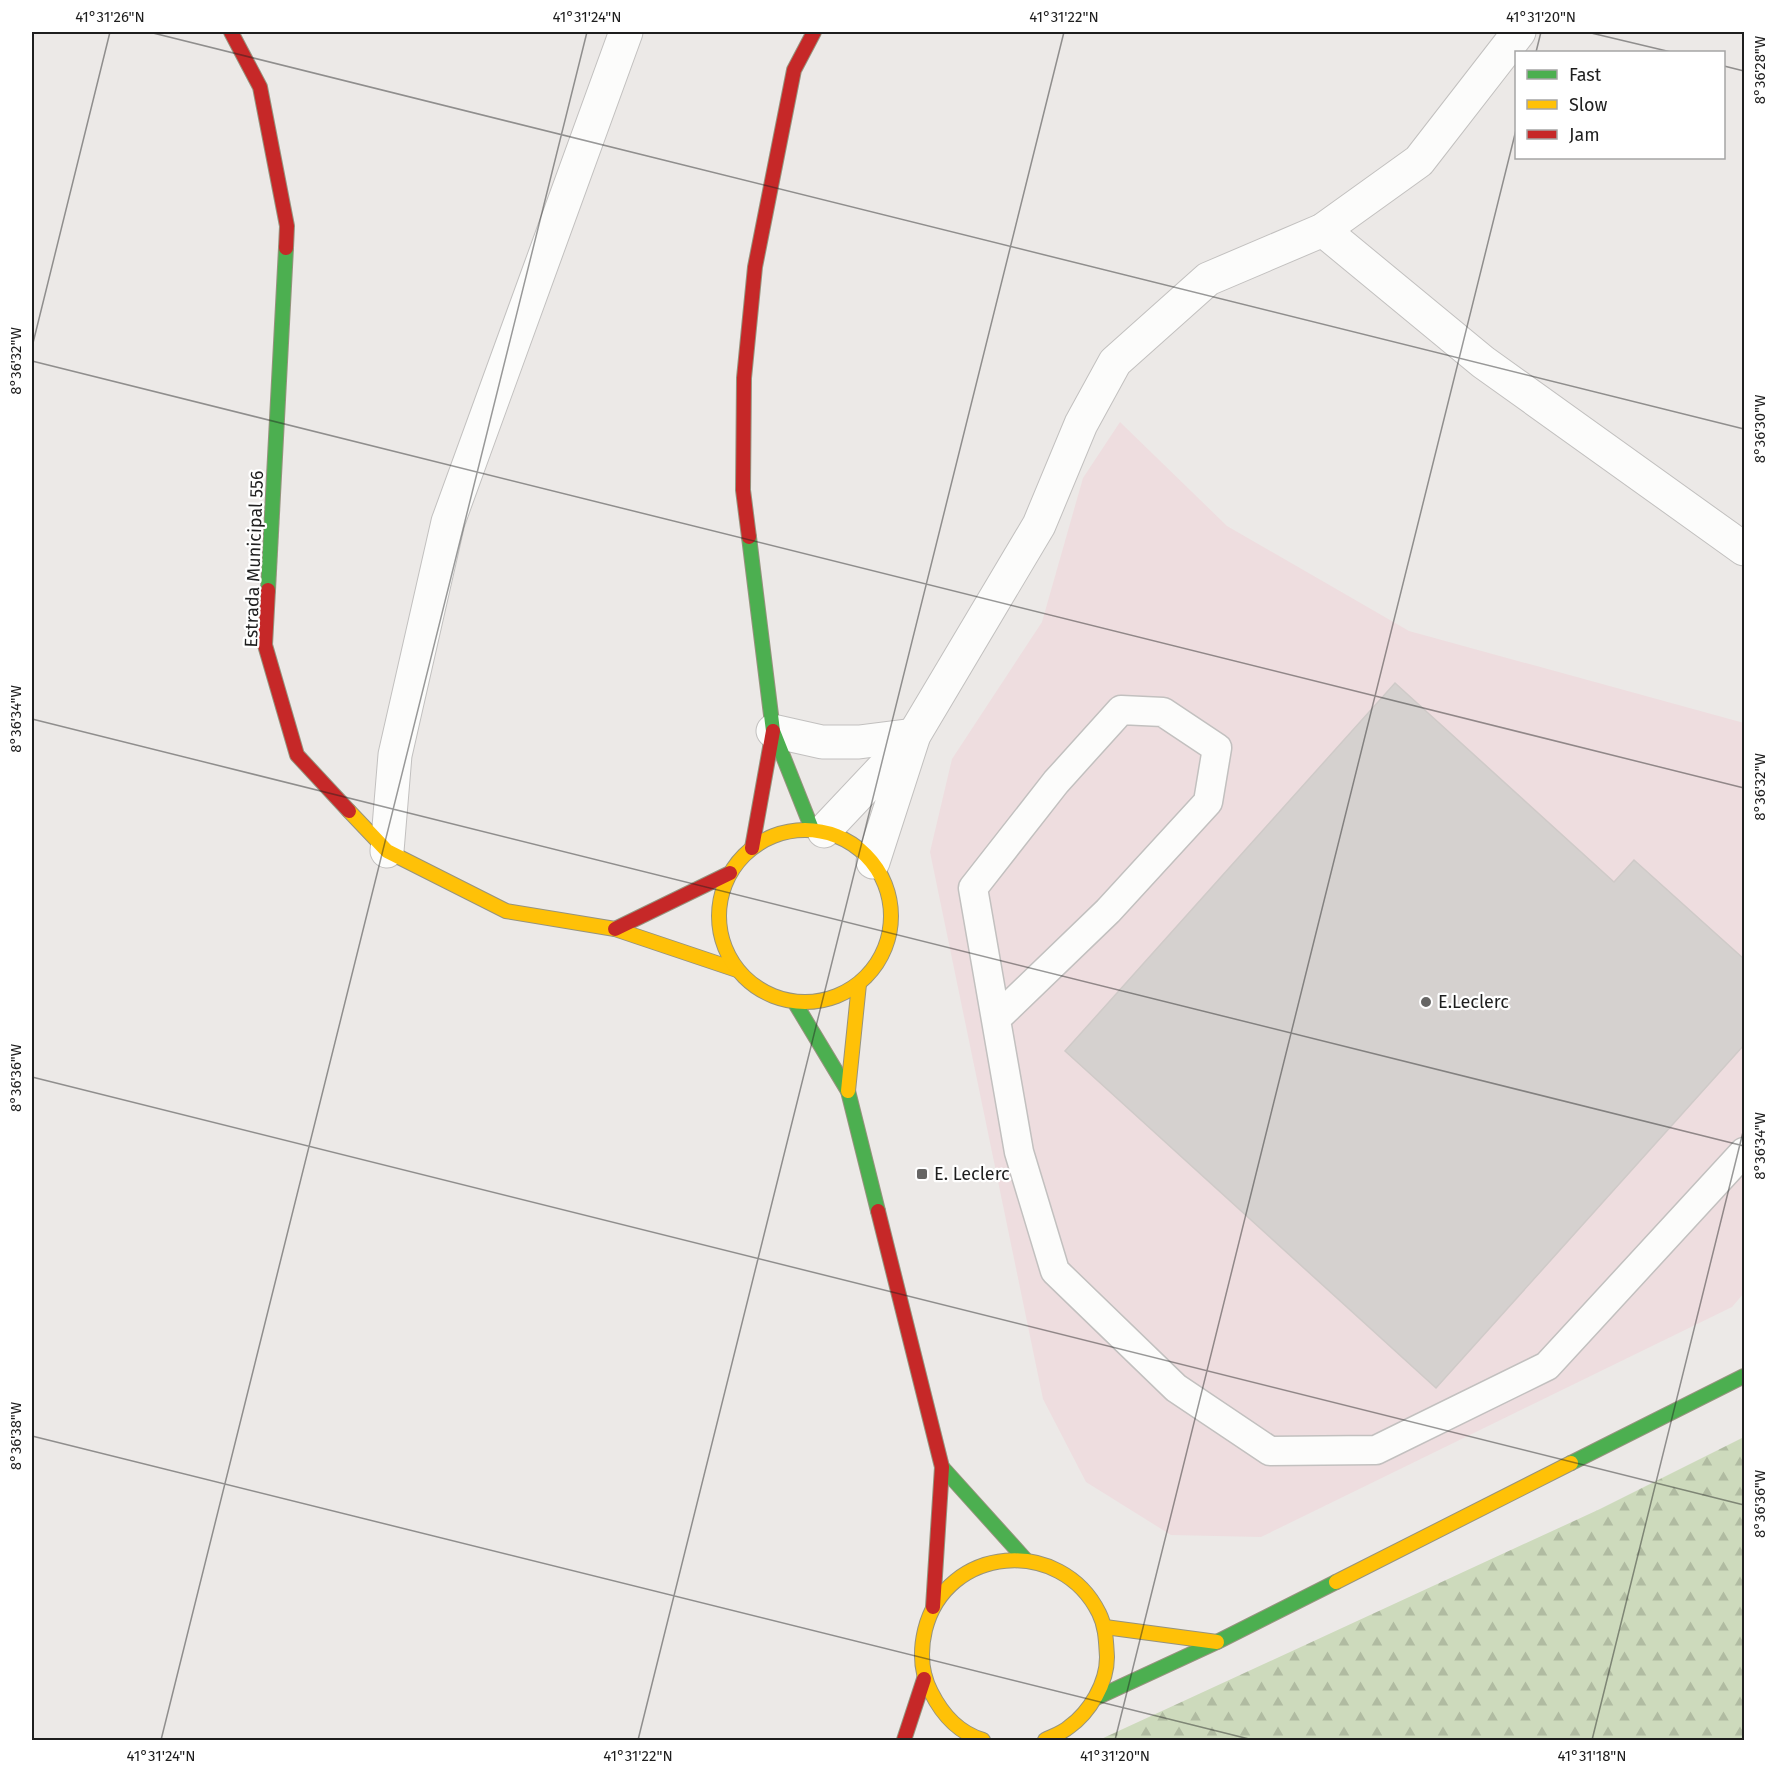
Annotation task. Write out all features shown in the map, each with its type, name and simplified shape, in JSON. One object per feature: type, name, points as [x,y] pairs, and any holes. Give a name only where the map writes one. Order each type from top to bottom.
[{"type":"main road","name":"Estrada Municipal 556","points":[[231,32],[260,87],[287,226],[266,645],[297,755],[387,851],[506,911],[615,929],[737,970]]},
{"type":"main road","points":[[752,848],[773,731],[743,490],[744,378],[757,255],[794,70],[814,32]]},
{"type":"main road","points":[[773,731],[818,830]]},
{"type":"main road","points":[[790,830],[818,830],[851,842],[873,862],[887,886],[892,913],[889,940],[878,964],[859,984],[840,996],[818,1002],[795,1003],[774,997],[754,986],[737,970],[725,948],[719,923],[721,898],[730,873],[752,848],[770,837],[790,830]]},
{"type":"main road","points":[[615,929],[730,873]]},
{"type":"main road","points":[[848,1091],[859,984]]},
{"type":"main road","points":[[795,1003],[848,1091],[942,1467],[933,1607]]},
{"type":"main road","points":[[1096,1698],[1217,1642],[1744,1376]]},
{"type":"main road","points":[[942,1467],[1026,1559]]},
{"type":"main road","points":[[983,1740],[977,1739],[954,1724],[936,1703],[924,1679],[921,1655],[924,1630],[933,1607],[950,1585],[972,1569],[998,1560],[1026,1559],[1052,1567],[1075,1581],[1093,1601],[1105,1627],[1108,1651],[1106,1676],[1096,1698],[1080,1720],[1057,1736],[1045,1740]]},
{"type":"main road","points":[[1105,1627],[1217,1642]]},
{"type":"main road","points":[[904,1740],[924,1679]]},
{"type":"street","points":[[387,851],[395,755],[448,522],[626,32]]},
{"type":"street","points":[[873,862],[914,735],[1040,525],[1081,424],[1115,362],[1208,279],[1323,230],[1419,161],[1519,32]]},
{"type":"street","points":[[1323,230],[1483,362],[1744,549]]},
{"type":"street","points":[[773,731],[822,741],[859,742],[914,735]]},
{"type":"street","points":[[818,830],[914,735]]},
{"type":"lane","points":[[996,1018],[1108,911],[1208,802],[1217,748],[1163,712],[1121,710],[1056,782],[973,888],[1019,1152],[1055,1271],[1176,1388],[1270,1451],[1376,1450],[1547,1366],[1744,1152]]},
{"type":"shaded area","points":[[1120,422],[1227,526],[1409,631],[1744,723],[1744,1293],[1732,1307],[1261,1537],[1171,1535],[1086,1482],[1043,1399],[930,852],[952,759],[1042,622],[1083,478]]},
{"type":"green space","points":[[1744,1437],[1744,1740],[1099,1740],[1600,1509]]},
{"type":"building","name":"E.Leclerc","points":[[1395,683],[1614,882],[1634,860],[1744,959],[1744,1045],[1436,1388],[1065,1051]]},
{"type":"traffic: fast","points":[[268,590],[286,248]]},
{"type":"traffic: fast","points":[[749,537],[773,731],[812,829]]},
{"type":"traffic: fast","points":[[795,1003],[848,1091],[878,1211]]},
{"type":"traffic: fast","points":[[1571,1463],[1744,1376]]},
{"type":"traffic: fast","points":[[942,1467],[1025,1559]]},
{"type":"traffic: fast","points":[[1096,1698],[1217,1642],[1336,1582]]},
{"type":"traffic: slow","points":[[349,811],[387,851],[506,911],[615,929],[737,970]]},
{"type":"traffic: slow","points":[[805,830],[822,831],[838,836],[853,844],[866,855],[877,868],[885,883],[890,899],[891,916],[890,933],[885,949],[877,964],[866,977],[853,988],[838,996],[822,1001],[805,1002],[788,1001],[772,996],[757,988],[744,977],[733,964],[725,949],[720,933],[719,916],[720,899],[725,883],[733,868],[744,855],[757,844],[772,836],[788,831],[805,830]]},
{"type":"traffic: slow","points":[[848,1091],[859,984]]},
{"type":"traffic: slow","points":[[1336,1582],[1571,1463]]},
{"type":"traffic: slow","points":[[983,1740],[959,1728],[935,1700],[923,1670],[923,1638],[937,1602],[956,1581],[979,1567],[1006,1561],[1033,1562],[1059,1571],[1081,1588],[1099,1613],[1104,1629],[1107,1657],[1101,1687],[1077,1721],[1045,1740]]},
{"type":"traffic: slow","points":[[1105,1627],[1217,1642]]},
{"type":"traffic: jam","points":[[231,32],[260,87],[287,226],[286,248]]},
{"type":"traffic: jam","points":[[749,537],[743,490],[744,378],[755,267],[794,70],[814,32]]},
{"type":"traffic: jam","points":[[268,590],[265,645],[297,755],[349,811]]},
{"type":"traffic: jam","points":[[752,848],[773,731]]},
{"type":"traffic: jam","points":[[615,929],[730,873]]},
{"type":"traffic: jam","points":[[878,1211],[942,1467],[933,1607]]},
{"type":"traffic: jam","points":[[904,1740],[924,1679]]},
{"type":"place","name":"E.Leclerc","points":[[1426,1002]]},
{"type":"place","name":"E. Leclerc","points":[[922,1174]]}]
